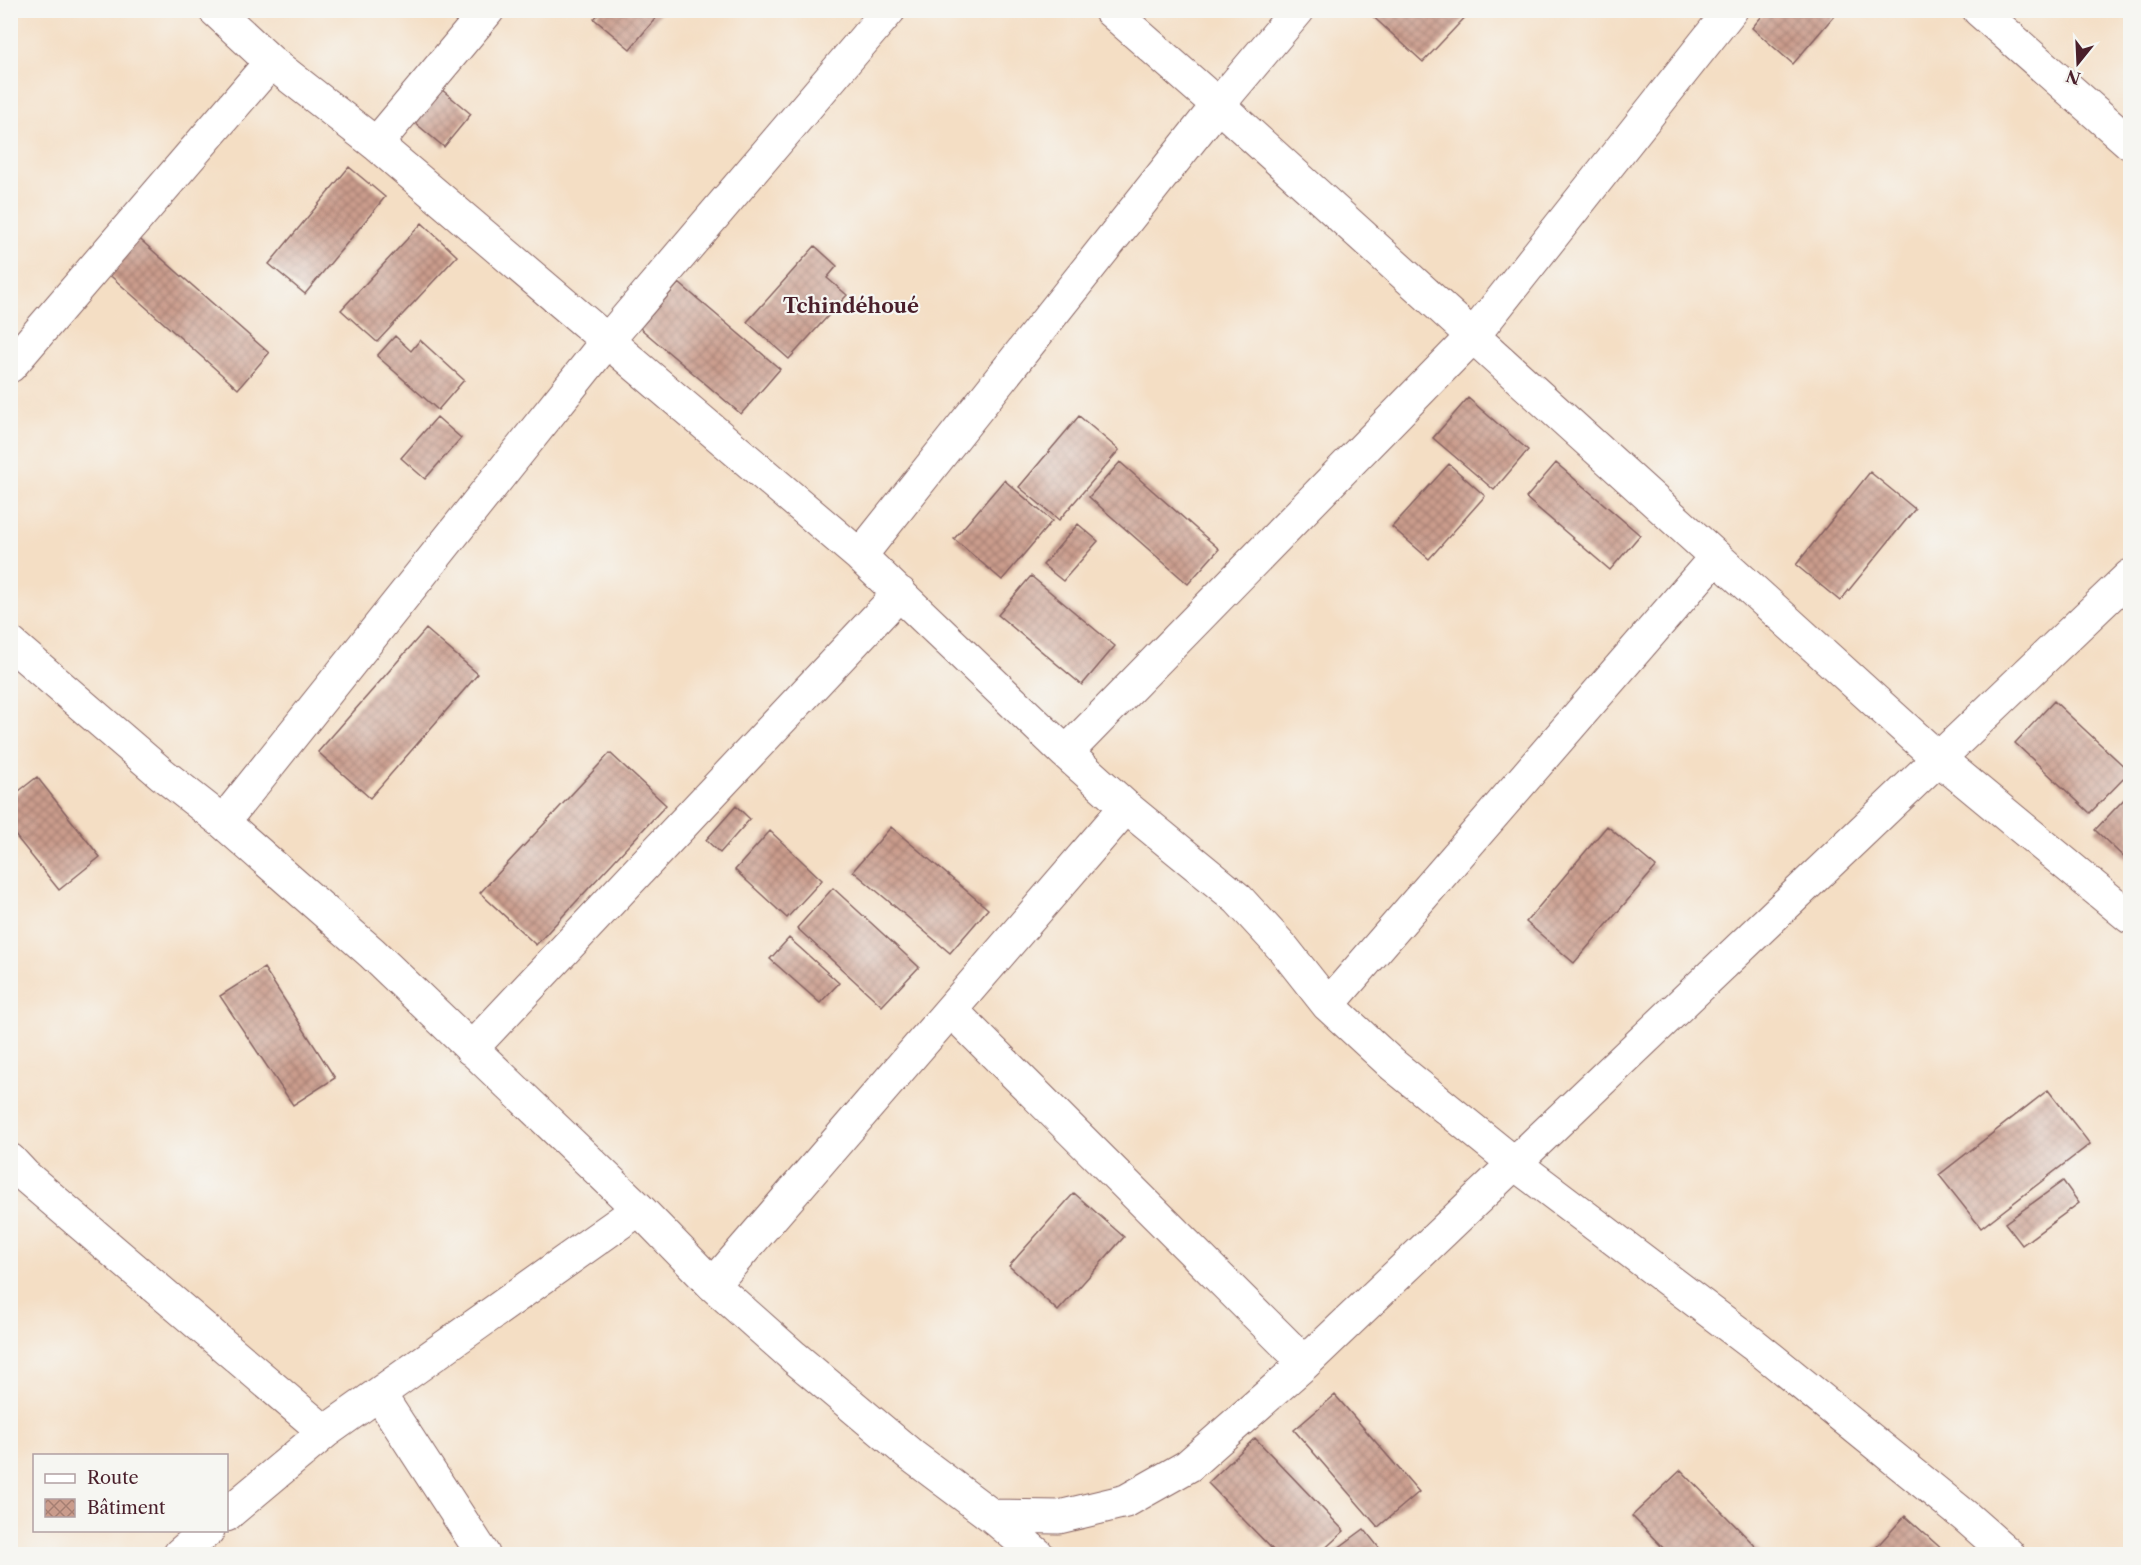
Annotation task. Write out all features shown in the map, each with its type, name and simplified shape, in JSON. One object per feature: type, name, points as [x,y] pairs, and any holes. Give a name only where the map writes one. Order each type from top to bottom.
[{"type":"street","points":[[215,10],[271,62],[376,144],[860,556],[1066,753],[1126,807],[1238,899],[1282,948],[1328,1005],[1393,1065],[1514,1163],[1762,1352],[1965,1516],[2008,1554]]},
{"type":"street","points":[[376,144],[488,10]]},
{"type":"street","points":[[223,822],[607,341],[889,10]]},
{"type":"street","points":[[1110,10],[1218,105],[1939,759],[2130,916]]},
{"type":"street","points":[[860,556],[1218,105],[1298,10]]},
{"type":"street","points":[[1066,753],[1473,336],[1731,10]]},
{"type":"street","points":[[1978,10],[2128,136]]},
{"type":"street","points":[[10,366],[271,62]]},
{"type":"street","points":[[1328,1005],[1716,557]]},
{"type":"street","points":[[992,1516],[1059,1517],[1126,1501],[1188,1466],[1305,1363],[2130,576]]},
{"type":"street","points":[[471,1049],[900,593]]},
{"type":"street","points":[[10,643],[162,774],[223,822],[372,953],[639,1209],[713,1285],[794,1357],[912,1456],[992,1516],[1037,1554]]},
{"type":"street","points":[[713,1285],[1126,807]]},
{"type":"street","points":[[951,1010],[1305,1363]]},
{"type":"street","points":[[10,1160],[325,1432]]},
{"type":"street","points":[[228,1513],[325,1432],[639,1209]]},
{"type":"street","points":[[379,1394],[483,1554]]},
{"type":"street","points":[[180,1554],[206,1532]]},
{"type":"building","points":[[602,10],[657,10],[660,13],[630,49],[594,19]]},
{"type":"building","points":[[1371,10],[1472,10],[1423,62],[1369,13]]},
{"type":"building","points":[[1767,10],[1839,10],[1793,64],[1752,28]]},
{"type":"building","points":[[435,84],[471,114],[444,147],[408,117]]},
{"type":"building","points":[[349,167],[385,197],[305,294],[269,264]]},
{"type":"building","points":[[422,223],[457,256],[377,342],[341,310]]},
{"type":"building","points":[[135,235],[269,353],[238,389],[104,270]]},
{"type":"building","points":[[815,246],[837,266],[827,278],[847,295],[789,359],[747,322]]},
{"type":"building","points":[[679,283],[780,369],[741,414],[640,328]]},
{"type":"building","points":[[395,336],[411,351],[420,340],[464,380],[438,410],[377,356]]},
{"type":"building","points":[[1468,398],[1528,450],[1494,490],[1433,438]]},
{"type":"building","points":[[1079,416],[1119,450],[1059,520],[1019,487]]},
{"type":"building","points":[[437,417],[461,438],[425,479],[401,458]]},
{"type":"building","points":[[1120,462],[1219,549],[1188,584],[1089,497]]},
{"type":"building","points":[[1556,463],[1640,535],[1610,570],[1526,498]]},
{"type":"building","points":[[1449,464],[1485,496],[1429,559],[1392,527]]},
{"type":"building","points":[[1870,472],[1915,509],[1840,601],[1796,565]]},
{"type":"building","points":[[1004,480],[1052,521],[1002,580],[954,539]]},
{"type":"building","points":[[1078,524],[1098,541],[1063,581],[1043,565]]},
{"type":"building","points":[[1031,576],[1115,646],[1082,685],[998,615]]},
{"type":"building","points":[[426,629],[478,674],[370,798],[318,752]]},
{"type":"building","points":[[2054,701],[2130,772],[2090,813],[2015,743]]},
{"type":"building","points":[[610,753],[666,805],[536,945],[480,893]]},
{"type":"building","points":[[37,777],[100,857],[59,890],[10,829],[10,798]]},
{"type":"building","points":[[2130,793],[2130,863],[2095,830]]},
{"type":"building","points":[[736,806],[750,819],[720,853],[706,840]]},
{"type":"building","points":[[1607,826],[1656,867],[1574,963],[1526,922]]},
{"type":"building","points":[[891,827],[988,909],[950,953],[853,871]]},
{"type":"building","points":[[770,831],[822,880],[787,918],[735,870]]},
{"type":"building","points":[[833,888],[919,967],[882,1006],[797,928]]},
{"type":"building","points":[[789,938],[839,983],[820,1003],[770,959]]},
{"type":"building","points":[[264,968],[335,1078],[293,1105],[220,996]]},
{"type":"building","points":[[2048,1090],[2090,1144],[1981,1228],[1939,1175]]},
{"type":"building","points":[[2063,1181],[2079,1203],[2022,1245],[2005,1223]]},
{"type":"building","points":[[1074,1193],[1124,1237],[1058,1311],[1009,1266]]},
{"type":"building","points":[[1335,1395],[1419,1492],[1378,1527],[1294,1430]]},
{"type":"building","points":[[1255,1438],[1344,1531],[1319,1554],[1277,1554],[1208,1483]]},
{"type":"building","points":[[1681,1470],[1763,1554],[1669,1554],[1632,1516]]},
{"type":"building","points":[[1905,1516],[1945,1552],[1943,1554],[1870,1554]]},
{"type":"building","points":[[1364,1529],[1384,1554],[1330,1554]]},
{"type":"district","name":"Tchindéhoué","points":[[851,306]]}]
